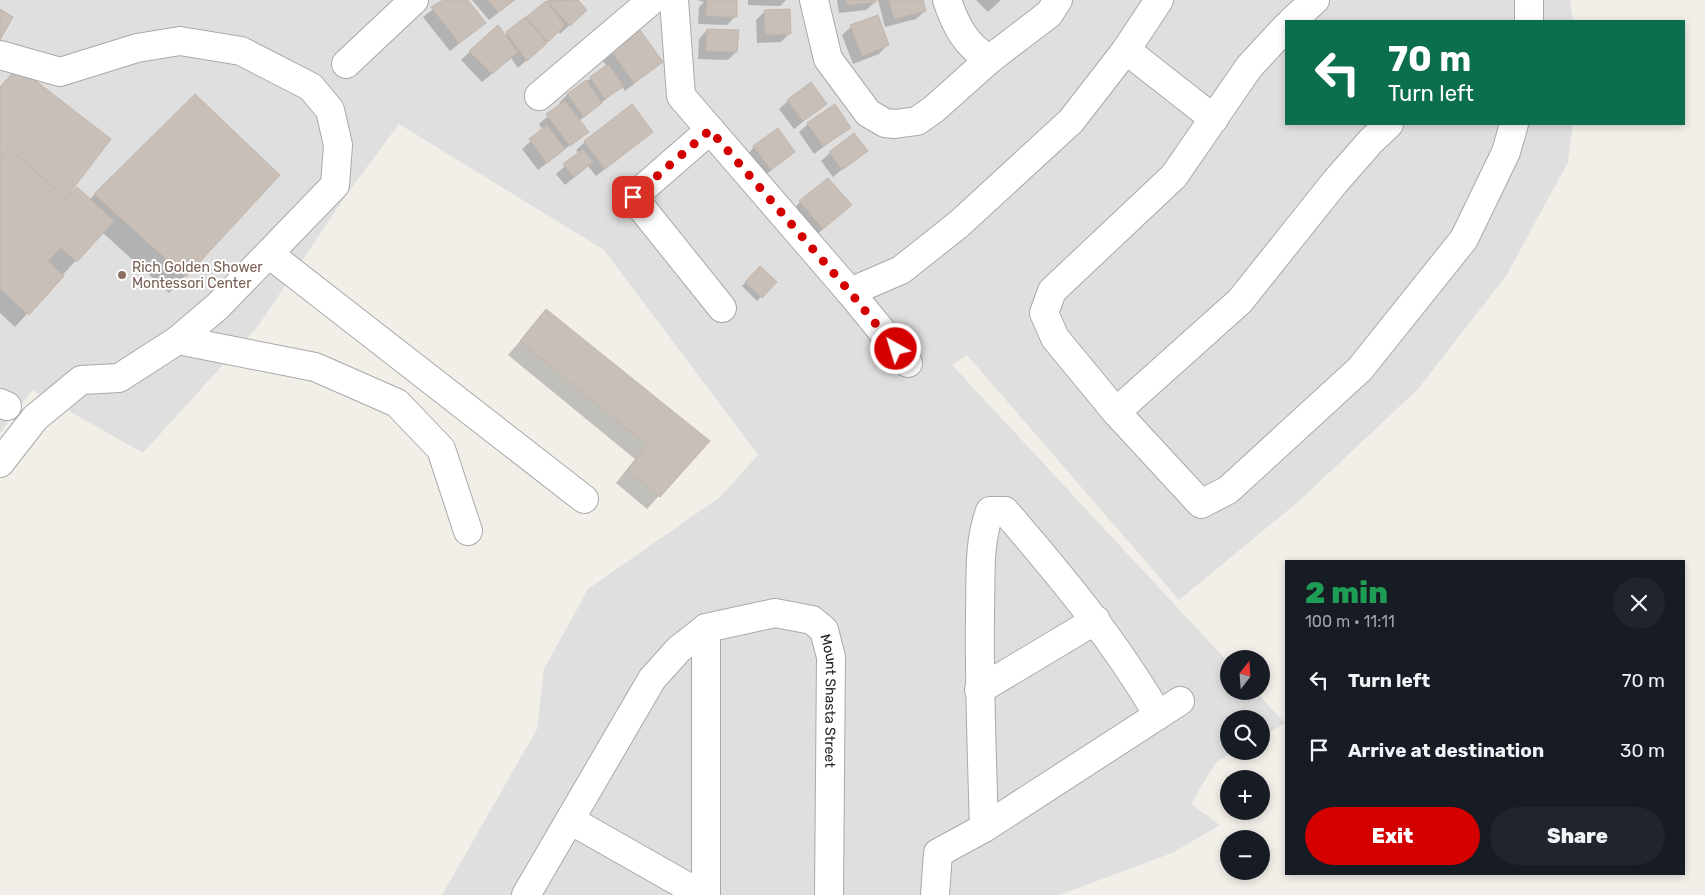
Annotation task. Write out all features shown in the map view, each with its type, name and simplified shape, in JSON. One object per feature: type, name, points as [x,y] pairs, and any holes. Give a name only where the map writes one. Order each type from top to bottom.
[{"type":"street","points":[[346,64],[414,0]]},
{"type":"street","points":[[539,96],[652,0]]},
{"type":"street","points":[[674,0],[681,96],[850,292],[908,363]]},
{"type":"street","points":[[814,0],[828,59],[868,113],[885,123],[906,124],[917,121],[934,109],[990,59],[1049,14],[1058,0]]},
{"type":"street","points":[[947,0],[954,21],[976,52],[990,59]]},
{"type":"street","points":[[850,292],[901,270],[959,224],[1071,121],[1126,50],[1159,0]]},
{"type":"street","points":[[1293,20],[1315,0]]},
{"type":"street","points":[[1529,0],[1529,20]]},
{"type":"street","points":[[1285,28],[1249,67],[1174,176],[1052,291],[1044,313],[1055,338],[1116,412],[1201,504],[1228,490],[1360,370],[1464,239],[1506,152],[1514,125]]},
{"type":"street","points":[[0,55],[60,72],[137,48],[180,41],[241,50],[311,87],[330,110],[338,145],[335,185],[218,306],[178,340],[119,378],[81,380],[35,418],[0,463]]},
{"type":"street","points":[[1126,50],[1214,119]]},
{"type":"street","points":[[1116,412],[1240,301],[1341,176],[1371,141],[1388,125]]},
{"type":"street","points":[[710,130],[633,197],[722,308]]},
{"type":"street","points":[[269,254],[584,499]]},
{"type":"street","points":[[178,340],[315,367],[397,403],[441,449],[468,531]]},
{"type":"street","points":[[935,895],[938,854],[984,828],[1169,708],[1138,680],[1096,620],[1005,511],[990,511],[984,527],[981,560],[979,690],[984,828]]},
{"type":"street","name":"Mount Shasta Street","points":[[706,628],[775,613],[812,620],[824,630],[831,656],[829,895]]},
{"type":"street","points":[[979,690],[1096,620]]},
{"type":"street","points":[[526,895],[652,679],[680,649],[706,628]]},
{"type":"street","points":[[570,820],[704,895],[706,628]]},
{"type":"shaded area","points":[[0,0],[1570,0],[1573,20],[1285,20],[1285,125],[1573,125],[1568,162],[1506,276],[1418,389],[1299,501],[1179,600],[967,355],[952,365],[1220,653],[1220,700],[1263,700],[1285,723],[1270,732],[1270,710],[1220,710],[1220,760],[1216,762],[1191,804],[1220,825],[1172,853],[1059,895],[442,895],[537,729],[544,669],[588,589],[720,497],[758,455],[604,250],[399,124],[347,194],[258,326],[143,453],[32,390],[0,433]]},
{"type":"building","points":[[443,0],[468,0],[486,23],[459,43],[431,7]]},
{"type":"building","points":[[488,0],[514,0],[498,12]]},
{"type":"building","points":[[578,0],[587,10],[570,26],[547,1]]},
{"type":"building","points":[[707,0],[737,0],[737,17],[706,16]]},
{"type":"building","points":[[846,0],[876,0],[876,2],[847,5]]},
{"type":"building","points":[[889,0],[923,0],[926,11],[894,19]]},
{"type":"building","points":[[546,1],[565,25],[548,42],[526,17]]},
{"type":"building","points":[[0,9],[13,17],[0,40]]},
{"type":"building","points":[[790,9],[791,34],[765,35],[764,10]]},
{"type":"building","points":[[878,15],[889,45],[862,56],[850,25]]},
{"type":"building","points":[[525,17],[547,43],[527,61],[506,32]]},
{"type":"building","points":[[498,25],[518,52],[492,74],[469,51]]},
{"type":"building","points":[[707,29],[739,30],[737,52],[706,51]]},
{"type":"building","points":[[640,30],[663,62],[634,83],[611,51]]},
{"type":"building","points":[[608,64],[624,86],[605,99],[590,77]]},
{"type":"building","points":[[18,67],[111,139],[66,198],[9,148],[0,157],[0,87]]},
{"type":"building","points":[[586,80],[602,103],[584,117],[567,94]]},
{"type":"building","points":[[811,82],[827,104],[803,121],[787,100]]},
{"type":"building","points":[[195,94],[280,175],[186,277],[94,194]]},
{"type":"building","points":[[565,101],[589,132],[570,146],[546,114]]},
{"type":"building","points":[[632,104],[653,132],[605,169],[584,141]]},
{"type":"building","points":[[835,104],[851,128],[823,146],[807,123]]},
{"type":"building","points":[[547,125],[565,149],[547,163],[529,139]]},
{"type":"building","points":[[778,128],[795,152],[771,170],[753,146]]},
{"type":"building","points":[[854,133],[868,151],[842,170],[829,152]]},
{"type":"building","points":[[9,148],[66,198],[77,187],[114,221],[77,262],[61,248],[48,261],[64,276],[29,315],[0,289],[0,157]]},
{"type":"building","points":[[583,149],[593,162],[574,177],[563,164]]},
{"type":"building","points":[[828,178],[852,205],[823,229],[799,201]]},
{"type":"building","points":[[760,266],[777,282],[762,298],[745,282]]},
{"type":"building","points":[[546,309],[710,441],[660,497],[628,470],[647,445],[520,341]]},
{"type":"place","name":"Rich Golden Shower Montessori Center","points":[[122,275]]},
{"type":"route","points":[[633,197],[710,130],[850,292],[896,349]]}]
